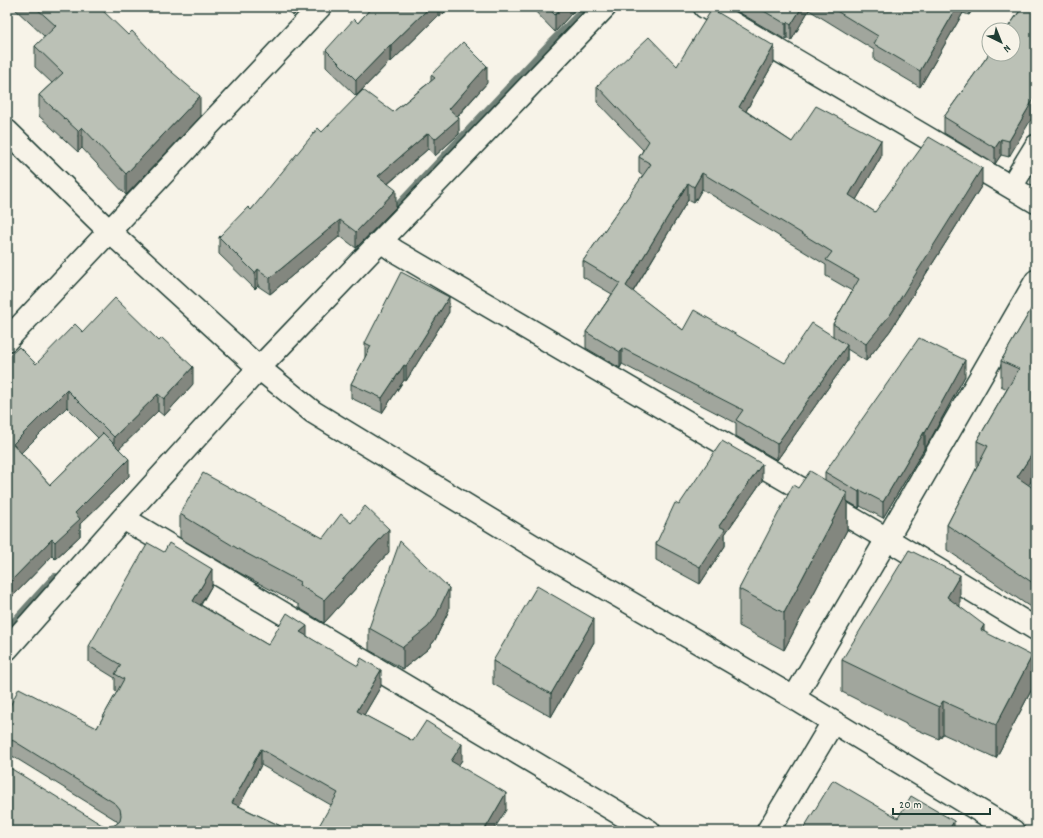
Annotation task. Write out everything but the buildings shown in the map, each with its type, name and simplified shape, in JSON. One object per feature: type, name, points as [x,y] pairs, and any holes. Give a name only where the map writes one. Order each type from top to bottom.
[{"type":"street","points":[[7,340],[320,7]]},
{"type":"street","points":[[7,649],[259,368],[605,7]]},
{"type":"street","points":[[705,7],[1036,202]]},
{"type":"street","points":[[7,131],[110,231],[259,368],[312,412],[543,552],[794,698],[1013,831]]},
{"type":"street","points":[[1011,187],[1036,146]]},
{"type":"street","points":[[381,241],[395,251],[1036,628]]},
{"type":"street","points":[[794,698],[1036,281]]},
{"type":"street","points":[[123,518],[649,831]]},
{"type":"street","points":[[768,831],[833,722]]},
{"type":"waterway","points":[[367,240],[553,42],[588,7]]},
{"type":"waterway","points":[[7,631],[55,578]]}]
